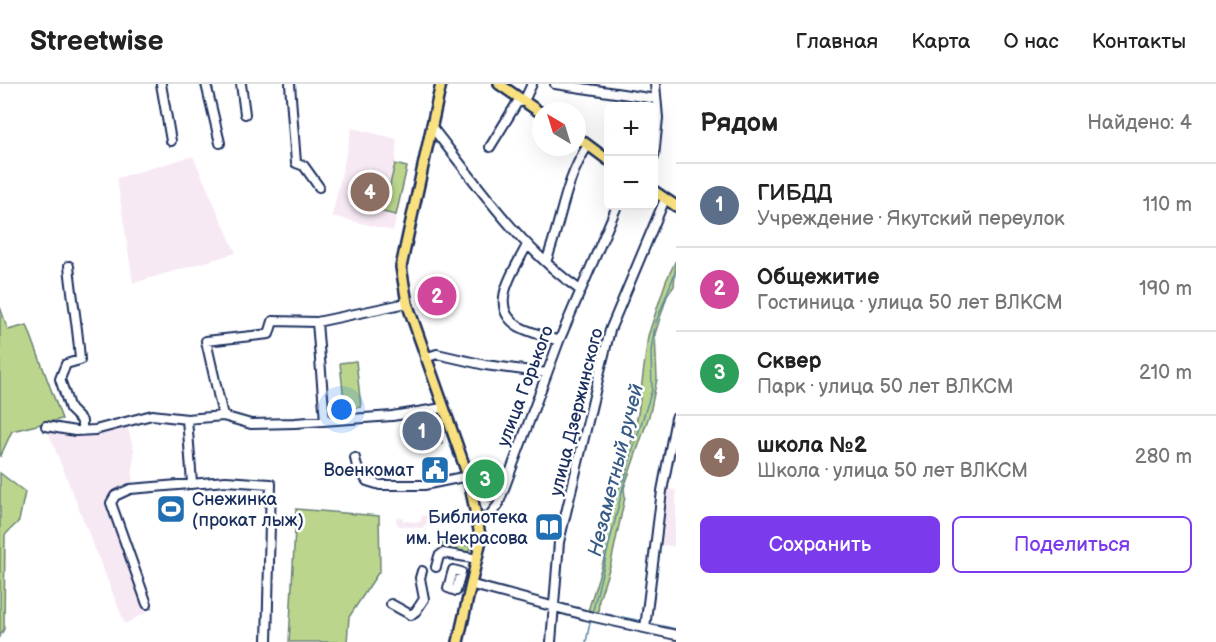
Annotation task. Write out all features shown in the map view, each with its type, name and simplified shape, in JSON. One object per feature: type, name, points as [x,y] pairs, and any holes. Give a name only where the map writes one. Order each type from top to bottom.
[{"type":"main road","points":[[499,84],[532,107]]},
{"type":"main road","points":[[437,85],[431,126],[401,261],[406,303],[468,476],[481,540],[473,585],[458,642]]},
{"type":"main road","points":[[588,145],[604,156]]},
{"type":"main road","points":[[658,194],[676,206]]},
{"type":"street","points":[[160,84],[171,141]]},
{"type":"street","points":[[206,84],[220,142]]},
{"type":"street","points":[[241,84],[245,114]]},
{"type":"street","points":[[290,84],[296,163],[304,166],[319,187]]},
{"type":"street","points":[[490,147],[517,103],[524,101],[532,84]]},
{"type":"street","points":[[555,84],[656,99]]},
{"type":"street","points":[[654,156],[658,118],[655,84]]},
{"type":"street","points":[[431,126],[527,245],[580,290]]},
{"type":"street","points":[[546,262],[559,227],[566,187],[588,145]]},
{"type":"street","name":"улица Дзержинского","points":[[551,642],[560,542],[610,330],[665,199]]},
{"type":"street","name":"улица Горького","points":[[477,518],[489,516],[498,505],[546,373],[615,210]]},
{"type":"street","points":[[527,245],[506,285],[503,301],[505,309],[517,325],[559,341]]},
{"type":"street","points":[[69,266],[73,305],[77,313],[80,360],[66,364],[60,379],[70,409],[82,421],[82,430]]},
{"type":"street","points":[[223,416],[207,341],[269,334],[273,321],[317,322],[406,303]]},
{"type":"street","points":[[317,322],[325,421]]},
{"type":"street","points":[[425,358],[437,354],[485,365],[546,373]]},
{"type":"street","points":[[46,426],[82,430],[152,415],[187,419],[223,416],[251,424],[325,421],[392,416],[443,408]]},
{"type":"street","points":[[645,628],[662,491],[676,418]]},
{"type":"street","points":[[187,419],[192,483]]},
{"type":"street","points":[[354,458],[357,467],[367,481],[380,485],[424,485],[468,476]]},
{"type":"street","points":[[147,604],[111,503],[115,496],[130,489],[169,488],[192,483],[271,484],[267,642]]},
{"type":"street","points":[[436,567],[439,556],[443,553],[472,558]]},
{"type":"street","points":[[456,571],[460,556]]},
{"type":"street","points":[[391,604],[411,615],[416,612],[424,598],[420,578],[422,571]]},
{"type":"street","points":[[473,585],[589,616],[676,635]]},
{"type":"shaded area","points":[[352,128],[397,139],[395,164],[408,168],[393,231],[332,216]]},
{"type":"shaded area","points":[[193,156],[236,253],[133,283],[117,178]]},
{"type":"shaded area","points":[[126,423],[134,449],[132,493],[109,504],[147,612],[125,624],[47,429],[79,434]]},
{"type":"shaded area","points":[[668,489],[676,490],[676,547],[659,544]]},
{"type":"shaded area","points":[[422,515],[427,516],[427,523],[422,528],[399,526],[396,522],[397,517],[403,518],[403,521],[420,522]]},
{"type":"green space","points":[[395,164],[407,167],[396,215],[366,208],[367,201],[385,205]]},
{"type":"green space","points":[[676,260],[674,286],[667,296],[655,334],[657,379],[650,413],[624,488],[625,497],[611,563],[599,600],[598,614],[588,611],[604,559],[609,516],[623,477],[638,414],[648,336],[666,281]]},
{"type":"green space","points":[[0,307],[8,330],[27,325],[62,419],[12,431],[0,457]]},
{"type":"green space","points":[[356,361],[361,407],[329,410],[328,402],[344,401],[340,363]]},
{"type":"green space","points":[[433,411],[442,444],[437,443],[431,436],[427,421],[416,418],[415,413]]},
{"type":"green space","points":[[483,463],[503,469],[491,502],[480,497],[467,472]]},
{"type":"green space","points":[[0,473],[25,492],[19,521],[5,535],[4,629],[0,636]]},
{"type":"green space","points":[[296,509],[379,516],[380,570],[349,617],[347,642],[289,642]]},
{"type":"green space","points":[[443,542],[470,546],[468,560],[441,555]]},
{"type":"waterway","name":"Незаметный ручей","points":[[592,614],[630,459],[652,390],[651,351],[655,325],[676,270]]},
{"type":"waterway","points":[[439,412],[451,447]]},
{"type":"waterway","points":[[453,454],[461,472]]},
{"type":"waterway","points":[[593,612],[612,615]]},
{"type":"waterway","points":[[622,617],[642,621]]},
{"type":"waterway","name":"Незаметный ручей","points":[[586,642],[591,618]]},
{"type":"waterway","points":[[648,623],[676,629]]},
{"type":"place","name":"школа №2","points":[[370,192]]},
{"type":"place","name":"Общежитие","points":[[437,296]]},
{"type":"place","name":"ГИБДД","points":[[422,431]]},
{"type":"place","name":"Военкомат","points":[[435,470]]},
{"type":"place","name":"Сквер","points":[[485,479]]},
{"type":"place","name":"Снежинка (прокат лыж)","points":[[171,509]]},
{"type":"place","name":"Библиотека им. Некрасова","points":[[549,527]]}]
